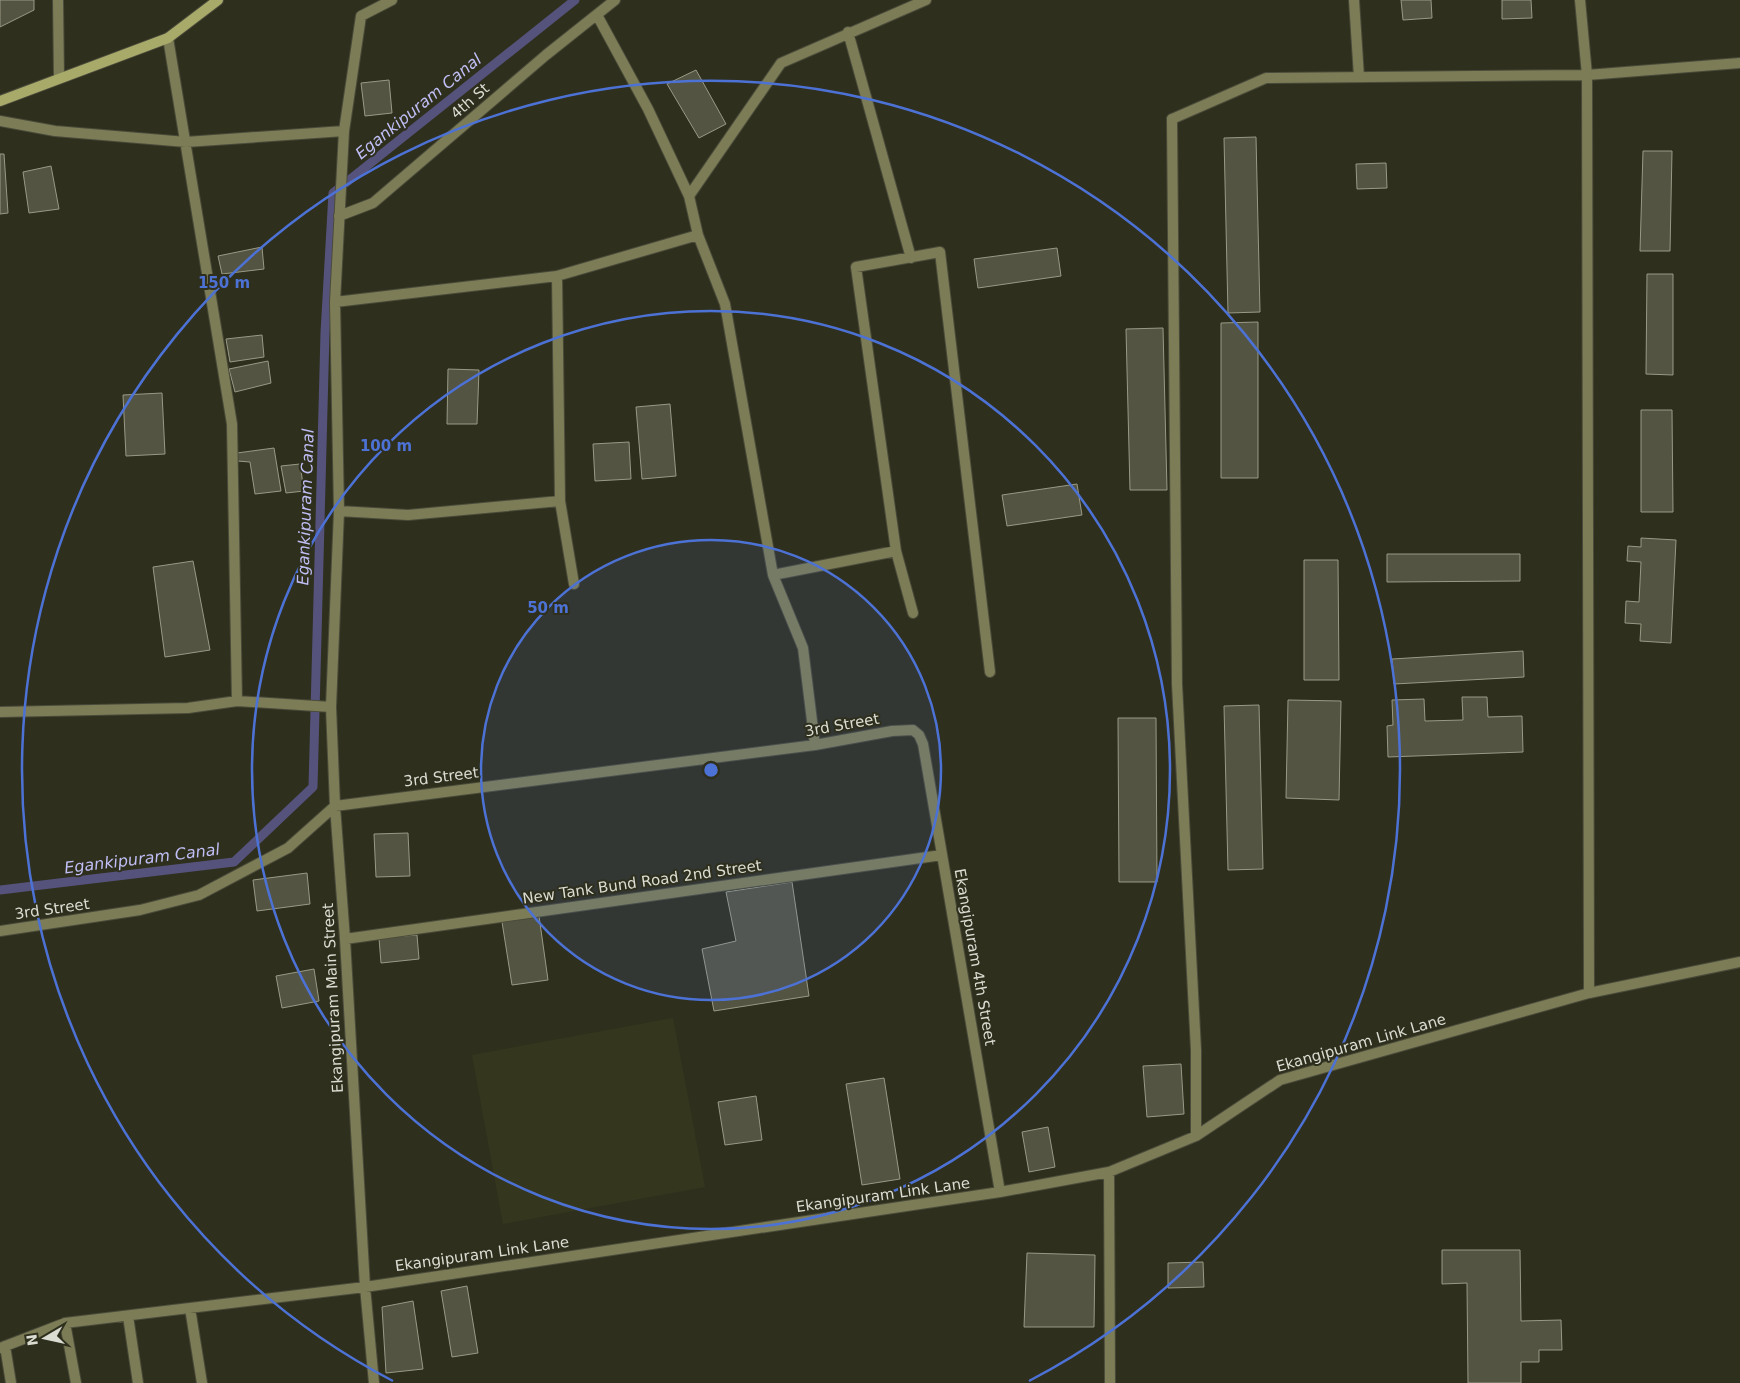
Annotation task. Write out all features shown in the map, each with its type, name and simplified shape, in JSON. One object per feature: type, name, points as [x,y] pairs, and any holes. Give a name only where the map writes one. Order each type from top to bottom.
[{"type":"street","points":[[58,0],[59,78]]},
{"type":"street","points":[[0,101],[168,38],[218,0]]},
{"type":"street","name":"Ekangipuram Main Street","points":[[374,1383],[365,1287],[330,706],[339,511],[335,302],[344,131],[361,16],[392,0]]},
{"type":"street","name":"4th St","points":[[339,216],[373,203],[546,54],[616,0]]},
{"type":"street","points":[[689,196],[780,63],[848,32],[926,0]]},
{"type":"street","points":[[1354,0],[1359,77]]},
{"type":"street","points":[[1580,0],[1587,75],[1589,993]]},
{"type":"street","points":[[596,15],[648,109],[689,196],[698,235],[725,304],[773,575],[803,648],[815,746]]},
{"type":"street","points":[[848,32],[911,258]]},
{"type":"street","points":[[168,38],[232,424],[237,701]]},
{"type":"street","points":[[1196,1136],[1196,1050],[1177,684],[1172,119],[1266,78],[1587,75],[1740,63]]},
{"type":"street","points":[[0,121],[55,131],[186,142],[344,131]]},
{"type":"street","points":[[335,302],[557,276],[698,235]]},
{"type":"street","points":[[914,613],[896,551],[856,266],[940,252],[990,672]]},
{"type":"street","points":[[557,276],[560,501],[574,584]]},
{"type":"street","points":[[339,511],[408,516],[560,501]]},
{"type":"street","points":[[773,575],[896,551]]},
{"type":"street","points":[[0,712],[188,708],[237,701],[330,706]]},
{"type":"street","name":"3rd Street","points":[[0,931],[140,910],[199,896],[288,848],[335,806],[815,746],[892,731],[914,730]]},
{"type":"street","name":"Ekangipuram 4th Street","points":[[914,730],[919,735],[923,744],[1000,1192]]},
{"type":"street","name":"New Tank Bund Road 2nd Street","points":[[345,939],[942,855]]},
{"type":"street","name":"Ekangipuram Link Lane","points":[[2,1347],[65,1323],[365,1287],[1000,1192],[1110,1172],[1196,1136],[1280,1080],[1589,993],[1740,962]]},
{"type":"street","points":[[1110,1172],[1110,1383]]},
{"type":"street","points":[[190,1308],[202,1383]]},
{"type":"street","points":[[128,1316],[138,1383]]},
{"type":"street","points":[[65,1323],[76,1383]]},
{"type":"street","points":[[2,1347],[11,1383]]},
{"type":"shaded area","points":[[673,1018],[705,1187],[503,1224],[472,1055]]},
{"type":"building","points":[[0,0],[34,0],[34,10],[0,27]]},
{"type":"building","points":[[1401,0],[1431,0],[1432,18],[1403,20]]},
{"type":"building","points":[[1502,0],[1531,0],[1532,18],[1502,19]]},
{"type":"building","points":[[696,70],[726,124],[699,138],[667,84]]},
{"type":"building","points":[[389,80],[392,113],[365,116],[361,83]]},
{"type":"building","points":[[1256,137],[1260,312],[1228,313],[1224,138]]},
{"type":"building","points":[[1643,151],[1672,151],[1670,251],[1640,251]]},
{"type":"building","points":[[0,154],[4,154],[8,213],[0,214]]},
{"type":"building","points":[[1386,163],[1387,188],[1357,189],[1356,164]]},
{"type":"building","points":[[51,166],[59,209],[29,213],[23,172]]},
{"type":"building","points":[[262,247],[264,269],[222,274],[218,256]]},
{"type":"building","points":[[1057,248],[1061,276],[978,288],[974,259]]},
{"type":"building","points":[[1647,274],[1673,274],[1673,375],[1646,374]]},
{"type":"building","points":[[1258,322],[1258,478],[1221,478],[1221,323]]},
{"type":"building","points":[[1163,328],[1167,490],[1130,490],[1126,329]]},
{"type":"building","points":[[262,335],[264,357],[230,362],[226,339]]},
{"type":"building","points":[[268,361],[271,383],[235,392],[229,369]]},
{"type":"building","points":[[448,369],[479,370],[477,424],[447,424]]},
{"type":"building","points":[[162,393],[165,454],[126,456],[123,395]]},
{"type":"building","points":[[670,404],[676,476],[642,479],[636,407]]},
{"type":"building","points":[[1641,410],[1672,410],[1673,512],[1641,512]]},
{"type":"building","points":[[629,442],[631,479],[595,481],[593,444]]},
{"type":"building","points":[[274,448],[281,491],[255,494],[250,462],[237,461],[237,453]]},
{"type":"building","points":[[300,464],[304,491],[286,493],[281,466]]},
{"type":"building","points":[[1077,484],[1082,515],[1007,526],[1002,495]]},
{"type":"building","points":[[1641,538],[1676,540],[1671,643],[1640,641],[1641,624],[1625,623],[1626,601],[1639,602],[1641,562],[1627,561],[1628,546],[1641,547]]},
{"type":"building","points":[[1387,554],[1520,554],[1520,581],[1387,582]]},
{"type":"building","points":[[1304,560],[1338,560],[1339,680],[1304,680]]},
{"type":"building","points":[[193,561],[210,650],[165,657],[153,567]]},
{"type":"building","points":[[1523,651],[1524,677],[1394,684],[1392,659]]},
{"type":"building","points":[[1462,697],[1487,697],[1488,717],[1522,716],[1523,752],[1388,757],[1387,726],[1393,725],[1392,700],[1424,699],[1425,721],[1463,720]]},
{"type":"building","points":[[1288,700],[1341,701],[1339,800],[1286,798]]},
{"type":"building","points":[[1259,705],[1263,869],[1228,870],[1224,706]]},
{"type":"building","points":[[1118,718],[1156,718],[1157,882],[1119,882]]},
{"type":"building","points":[[408,833],[410,876],[376,877],[374,834]]},
{"type":"building","points":[[307,873],[310,904],[257,911],[253,880]]},
{"type":"building","points":[[792,882],[809,996],[714,1011],[702,949],[736,941],[726,892]]},
{"type":"building","points":[[539,916],[548,980],[512,985],[502,922]]},
{"type":"building","points":[[417,935],[419,959],[381,963],[379,938]]},
{"type":"building","points":[[314,969],[319,1001],[282,1008],[276,976]]},
{"type":"building","points":[[1181,1064],[1184,1114],[1147,1117],[1143,1066]]},
{"type":"building","points":[[884,1078],[900,1179],[862,1185],[846,1084]]},
{"type":"building","points":[[756,1096],[762,1140],[725,1145],[718,1102]]},
{"type":"building","points":[[1048,1127],[1055,1167],[1029,1172],[1022,1132]]},
{"type":"building","points":[[1442,1250],[1520,1250],[1521,1321],[1561,1320],[1562,1350],[1539,1350],[1539,1362],[1521,1362],[1521,1383],[1468,1383],[1467,1283],[1442,1284]]},
{"type":"building","points":[[1027,1253],[1095,1255],[1094,1327],[1024,1327]]},
{"type":"building","points":[[1203,1262],[1204,1287],[1168,1288],[1168,1263]]},
{"type":"building","points":[[467,1286],[478,1353],[452,1357],[441,1291]]},
{"type":"building","points":[[413,1301],[423,1369],[386,1373],[382,1307]]},
{"type":"waterway","name":"Egankipuram Canal","points":[[0,890],[234,862],[313,787],[325,333],[333,193],[575,0]]}]
